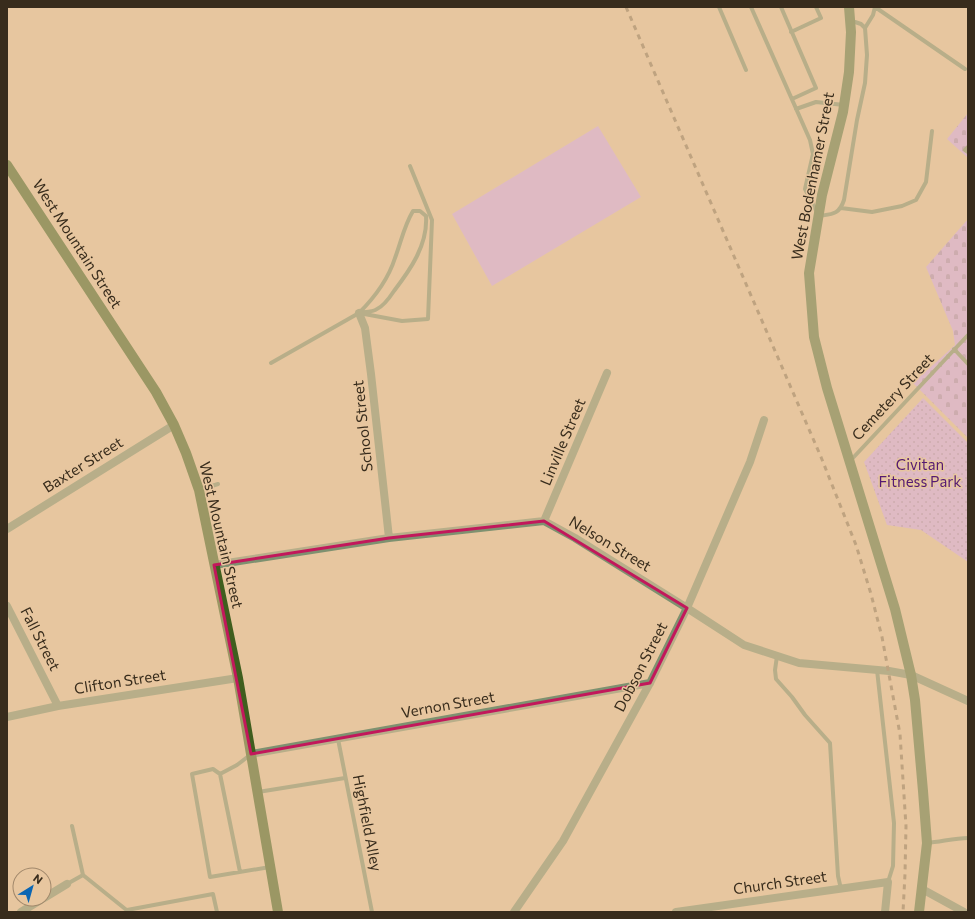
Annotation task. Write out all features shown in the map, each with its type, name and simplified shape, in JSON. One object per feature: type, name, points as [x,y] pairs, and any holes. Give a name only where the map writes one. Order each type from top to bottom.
[{"type":"main road","name":"West Bodenhamer Street","points":[[848,7],[851,32],[849,72],[844,105],[822,195],[809,272],[814,337],[827,388],[895,609],[911,675],[924,791],[927,843],[919,912]]},
{"type":"main road","name":"West Mountain Street","points":[[7,165],[156,392],[174,425],[186,454],[199,490],[238,678],[278,912]]},
{"type":"street","name":"School Street","points":[[359,313],[365,328],[389,538]]},
{"type":"street","name":"Linville Street","points":[[544,521],[606,373]]},
{"type":"street","name":"Dobson Street","points":[[514,912],[563,841],[650,682],[687,608],[750,462],[764,420]]},
{"type":"street","name":"Baxter Street","points":[[7,529],[174,425]]},
{"type":"street","name":"Nelson Street","points":[[214,565],[389,538],[544,521],[575,538],[744,645],[799,663],[877,670],[911,675],[968,701]]},
{"type":"street","name":"Fall Street","points":[[7,606],[58,706]]},
{"type":"street","name":"Clifton Street","points":[[7,717],[58,706],[238,678]]},
{"type":"street","name":"Vernon Street","points":[[251,754],[650,682]]},
{"type":"street","name":"Church Street","points":[[676,912],[888,882]]},
{"type":"street","points":[[885,912],[888,882]]},
{"type":"street","points":[[52,893],[67,884]]},
{"type":"street","points":[[922,889],[964,912]]},
{"type":"lane","points":[[719,7],[746,70]]},
{"type":"lane","points":[[751,7],[810,140],[813,154],[805,189],[818,216],[834,214],[841,208],[844,200],[857,120],[865,83],[867,55],[865,28],[874,15],[875,7],[965,69]]},
{"type":"lane","points":[[781,7],[816,88],[792,99]]},
{"type":"lane","points":[[791,32],[821,18],[816,7]]},
{"type":"lane","points":[[850,23],[855,22],[861,24],[865,28]]},
{"type":"lane","points":[[796,109],[816,102],[844,105]]},
{"type":"lane","points":[[841,208],[872,212],[902,206],[916,200],[926,182],[932,131]]},
{"type":"lane","points":[[968,147],[965,150],[968,152]]},
{"type":"lane","points":[[359,313],[402,321],[428,319],[432,220],[410,166]]},
{"type":"lane","points":[[271,363],[359,313],[374,298],[388,276],[407,221],[413,211],[420,211],[426,216],[427,226],[422,246],[409,272],[387,301],[377,309],[359,313]]},
{"type":"lane","name":"Cemetery Street","points":[[850,460],[968,334]]},
{"type":"lane","name":"Cemetery Street","points":[[954,349],[968,364]]},
{"type":"lane","points":[[199,490],[218,484]]},
{"type":"lane","points":[[777,656],[775,670],[776,679],[830,743],[838,876],[841,889]]},
{"type":"lane","points":[[877,670],[894,823],[893,866],[888,882]]},
{"type":"lane","name":"Highfield Alley","points":[[338,739],[372,912]]},
{"type":"lane","points":[[220,774],[237,765],[251,754]]},
{"type":"lane","points":[[240,872],[220,774],[213,769],[192,774],[210,877],[240,872],[270,867]]},
{"type":"lane","points":[[258,792],[345,778]]},
{"type":"lane","points":[[72,826],[83,875],[128,911],[212,894],[217,912]]},
{"type":"lane","points":[[927,843],[957,838],[968,838]]},
{"type":"lane","points":[[67,884],[83,875]]},
{"type":"highlighted area","points":[[544,521],[687,608],[650,683],[251,754],[214,565],[389,538]]},
{"type":"green space","points":[[968,113],[968,158],[947,139]]},
{"type":"green space","points":[[598,126],[641,197],[492,286],[452,214]]},
{"type":"green space","points":[[968,219],[968,438],[913,383],[955,345],[953,331],[926,267]]},
{"type":"green space","name":"Civitan Fitness Park","points":[[923,398],[968,443],[968,562],[921,530],[887,525],[864,462]]},
{"type":"railway","points":[[626,7],[821,457],[856,545],[871,594],[882,637],[900,734],[906,826],[903,912]]}]
